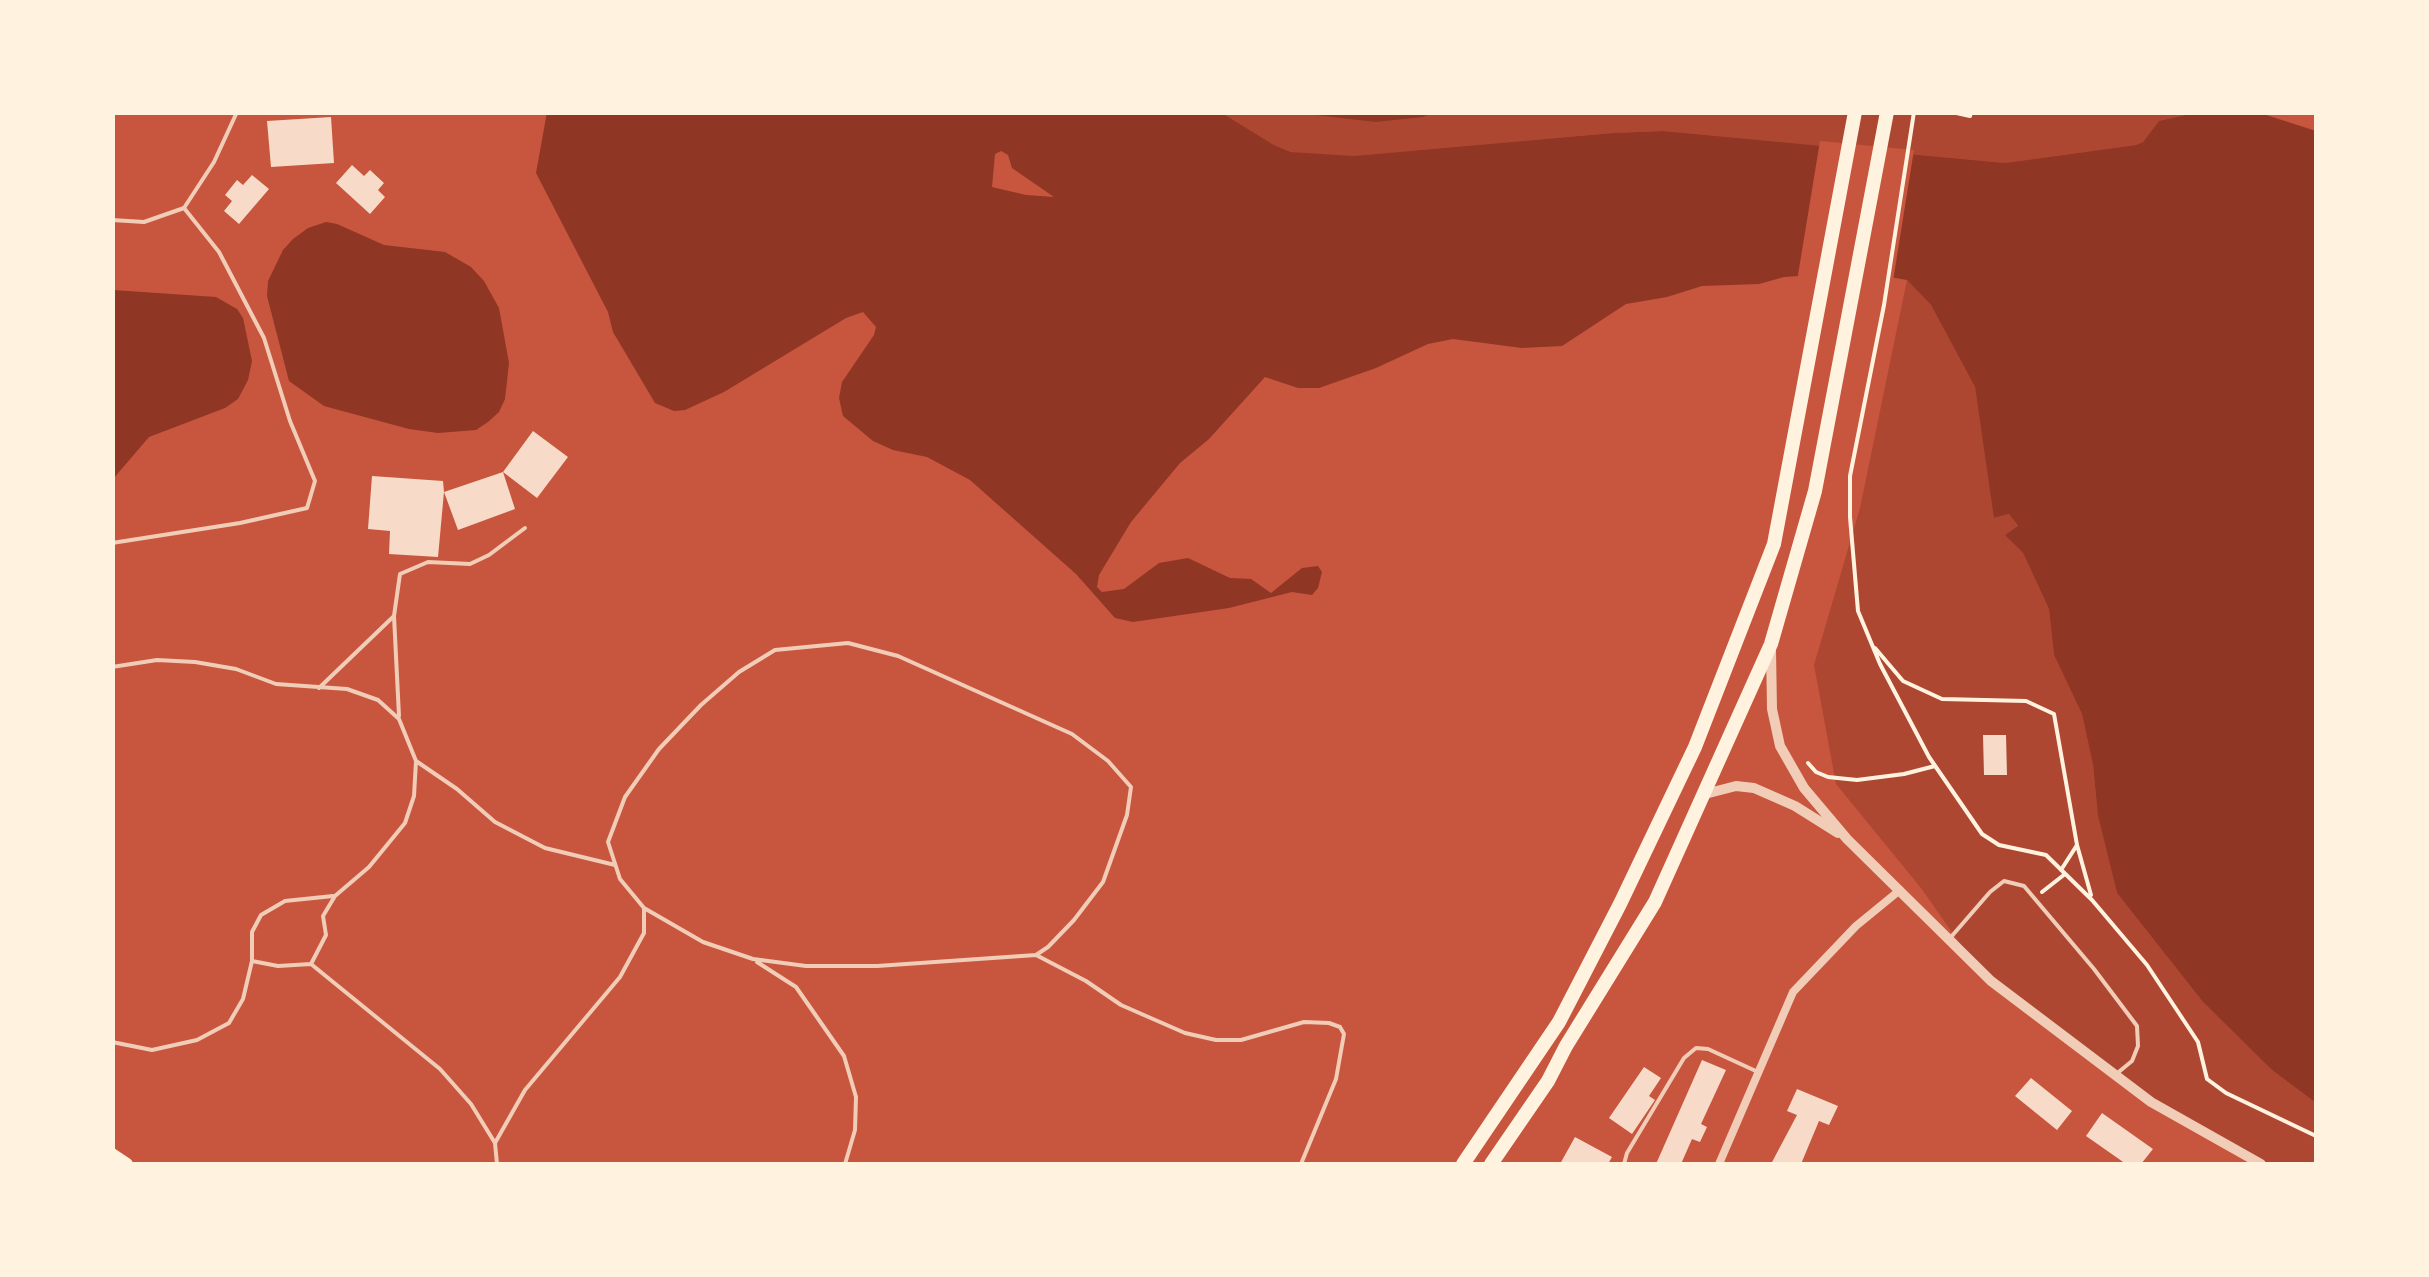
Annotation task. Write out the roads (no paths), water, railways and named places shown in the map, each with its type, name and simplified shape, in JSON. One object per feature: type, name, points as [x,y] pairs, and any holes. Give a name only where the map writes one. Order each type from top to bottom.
[{"type":"highway","points":[[1463,1164],[1560,1022],[1695,747],[1774,544],[1854,115]]},
{"type":"highway","points":[[1492,1164],[1548,1081],[1655,902],[1772,644],[1815,492],[1887,115]]},
{"type":"main road","points":[[112,1154],[127,1164]]},
{"type":"street","points":[[1772,644],[1772,709],[1780,746],[1804,788],[1847,839],[1991,981],[2151,1102],[2262,1164]]},
{"type":"street","points":[[1704,794],[1736,786],[1754,788],[1794,806],[1847,839]]},
{"type":"street","points":[[1719,1164],[1793,992],[1856,926],[1900,890]]},
{"type":"lane","points":[[112,220],[144,222],[184,208],[214,162],[236,112]]},
{"type":"lane","points":[[112,543],[240,524],[307,508],[315,481],[290,421],[264,338],[219,252],[184,208]]},
{"type":"lane","points":[[310,964],[326,935],[323,916],[335,896],[369,866],[406,824],[414,796],[416,761],[398,718],[394,616],[400,574],[428,562],[470,564],[489,556],[524,528]]},
{"type":"lane","points":[[319,688],[394,616]]},
{"type":"lane","points":[[752,960],[806,966],[877,966],[1036,955],[1074,920],[1103,882],[1127,815],[1131,787],[1108,761],[1072,734],[898,656],[848,643],[775,650],[739,672],[660,749],[625,798],[608,842],[620,878],[644,908],[702,942],[752,960],[796,987],[844,1056],[856,1097],[854,1130],[844,1164]]},
{"type":"lane","points":[[112,667],[157,660],[236,668],[276,684],[347,689],[378,700],[398,718]]},
{"type":"lane","points":[[416,761],[458,789],[495,822],[546,848],[615,865]]},
{"type":"lane","points":[[1950,940],[2004,881],[2024,886],[2137,1026],[2138,1046],[2132,1061],[2115,1075]]},
{"type":"lane","points":[[112,1042],[152,1050],[196,1040],[229,1023],[243,999],[252,961],[252,932],[260,915],[285,901],[335,896]]},
{"type":"lane","points":[[495,1143],[525,1090],[620,976],[644,934],[644,908]]},
{"type":"lane","points":[[1036,955],[1121,1005],[1185,1033],[1241,1040],[1304,1022],[1340,1027],[1344,1034],[1336,1080],[1301,1164]]},
{"type":"lane","points":[[252,961],[278,966],[310,964],[440,1069],[471,1104],[495,1143],[497,1164]]},
{"type":"lane","points":[[1624,1164],[1684,1058],[1696,1048],[1708,1049],[1758,1072]]}]
